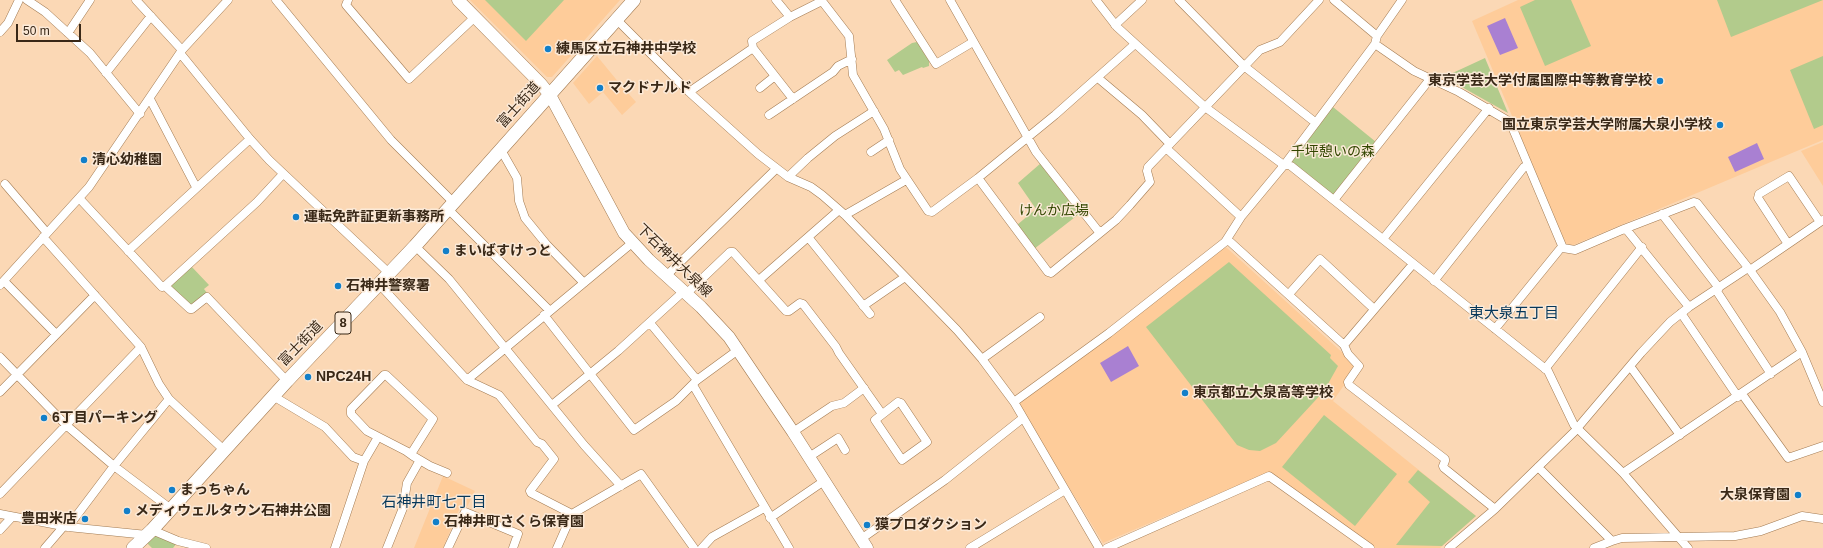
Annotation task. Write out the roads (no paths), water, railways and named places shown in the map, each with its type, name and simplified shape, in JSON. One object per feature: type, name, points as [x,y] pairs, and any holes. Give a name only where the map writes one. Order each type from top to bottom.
[{"type":"main road","name":"下石神井大泉線","points":[[458,0],[550,95],[624,234],[666,276],[716,322],[738,350],[794,432],[864,543]]},
{"type":"main road","name":"富士街道","points":[[133,548],[171,509],[287,381],[416,246],[634,0]]},
{"type":"street","points":[[0,32],[8,24],[19,0]]},
{"type":"street","points":[[27,0],[45,12],[90,53],[140,114]]},
{"type":"street","points":[[68,33],[90,0]]},
{"type":"street","points":[[136,0],[181,52],[250,139],[283,174],[390,274]]},
{"type":"street","points":[[56,334],[2,283],[79,198],[102,169],[181,52],[228,0]]},
{"type":"street","points":[[276,0],[391,140],[547,313],[590,374],[634,430],[676,401],[695,383],[738,350]]},
{"type":"street","points":[[348,0],[346,5],[409,79],[475,17]]},
{"type":"street","points":[[776,0],[790,17]]},
{"type":"street","points":[[894,0],[936,64],[973,42]]},
{"type":"street","points":[[950,0],[1036,152],[1099,232]]},
{"type":"street","points":[[1096,0],[1115,25],[1205,107],[1281,163],[1291,166],[1548,371],[1573,422],[1623,473],[1688,548]]},
{"type":"street","points":[[1115,25],[1142,0]]},
{"type":"street","points":[[1178,0],[1244,66],[1316,123]]},
{"type":"street","points":[[978,178],[1049,274],[1099,232],[1117,219],[1148,185],[1150,180],[1147,169],[1168,146],[1244,66],[1263,48],[1280,42],[1319,0]]},
{"type":"street","points":[[1334,0],[1376,40],[1414,71],[1489,108],[1510,122],[1563,248]]},
{"type":"street","points":[[1014,402],[1109,333],[1227,239],[1241,217],[1285,164],[1316,123],[1376,40],[1402,0]]},
{"type":"street","points":[[793,99],[752,48],[752,41],[819,1],[825,2],[849,36],[853,75],[889,140],[906,180],[930,212],[978,178],[1028,138],[1135,44]]},
{"type":"street","points":[[106,73],[151,16]]},
{"type":"street","points":[[617,20],[689,92],[758,154],[788,177],[812,187],[842,213],[957,330],[982,359],[1014,402],[1099,548]]},
{"type":"street","points":[[689,92],[752,48]]},
{"type":"street","points":[[769,115],[833,72],[838,66],[852,59]]},
{"type":"street","points":[[760,88],[775,76]]},
{"type":"street","points":[[1098,78],[1142,115],[1168,146],[1241,217]]},
{"type":"street","points":[[1334,200],[1430,79]]},
{"type":"street","points":[[150,99],[196,187]]},
{"type":"street","points":[[1383,240],[1489,108]]},
{"type":"street","points":[[788,177],[835,136],[874,111]]},
{"type":"street","points":[[128,251],[250,139]]},
{"type":"street","points":[[871,152],[889,140]]},
{"type":"street","points":[[501,150],[517,178],[519,201],[525,218],[547,245],[584,283]]},
{"type":"street","points":[[1434,281],[1524,167],[1528,165]]},
{"type":"street","points":[[666,276],[776,169]]},
{"type":"street","points":[[165,286],[252,207],[283,174]]},
{"type":"street","points":[[1449,548],[1494,509],[1578,428],[1630,366],[1670,322],[1689,307],[1788,244],[1822,221],[1791,176],[1787,176],[1759,194],[1758,198],[1788,244]]},
{"type":"street","points":[[759,280],[808,237],[842,213],[906,180]]},
{"type":"street","points":[[5,184],[95,295],[141,347],[159,384],[169,398],[224,450]]},
{"type":"street","points":[[79,198],[162,287],[165,286],[192,310],[207,297],[287,381]]},
{"type":"street","points":[[1495,329],[1557,252],[1563,248],[1575,250],[1691,202],[1697,203],[1749,269],[1780,312],[1802,352],[1823,402]]},
{"type":"street","points":[[1662,214],[1717,289],[1772,374]]},
{"type":"street","points":[[1626,229],[1689,307]]},
{"type":"street","points":[[808,237],[870,314]]},
{"type":"street","points":[[1227,239],[1344,345],[1348,354],[1359,366],[1348,382],[1349,385],[1444,459],[1444,468],[1494,509]]},
{"type":"street","points":[[466,380],[632,243]]},
{"type":"street","points":[[416,246],[449,279],[506,347],[584,445],[620,486]]},
{"type":"street","points":[[1545,369],[1642,247]]},
{"type":"street","points":[[552,405],[650,323],[732,251],[787,311],[800,303],[803,304],[836,347],[882,414]]},
{"type":"street","points":[[1289,294],[1320,259],[1374,309]]},
{"type":"street","points":[[1344,345],[1413,264]]},
{"type":"street","points":[[863,306],[905,277]]},
{"type":"street","points":[[380,285],[466,380],[499,395],[554,459],[530,492],[572,514]]},
{"type":"street","points":[[0,392],[95,295]]},
{"type":"street","points":[[1681,313],[1740,395],[1788,458],[1823,446]]},
{"type":"street","points":[[982,359],[1040,317]]},
{"type":"street","points":[[650,323],[695,383],[786,547]]},
{"type":"street","points":[[0,494],[141,347]]},
{"type":"street","points":[[1623,473],[1772,374],[1802,352]]},
{"type":"street","points":[[0,357],[66,424],[114,466],[171,509]]},
{"type":"street","points":[[1630,366],[1680,435]]},
{"type":"street","points":[[411,454],[433,419],[386,374],[351,409],[351,414],[367,431],[447,473]]},
{"type":"street","points":[[794,432],[832,406],[844,403],[864,388]]},
{"type":"street","points":[[273,396],[325,427],[353,457],[364,461]]},
{"type":"street","points":[[45,548],[66,527],[169,398]]},
{"type":"street","points":[[900,402],[927,442],[902,460],[876,422],[876,419],[882,414],[900,402]]},
{"type":"street","points":[[864,543],[1023,418]]},
{"type":"street","points":[[335,548],[364,461],[378,437]]},
{"type":"street","points":[[809,457],[838,438],[846,450]]},
{"type":"street","points":[[387,548],[403,508],[407,483],[420,460]]},
{"type":"street","points":[[1538,467],[1612,541]]},
{"type":"street","points":[[557,548],[572,514],[641,474],[694,548]]},
{"type":"street","points":[[1107,548],[1269,476],[1370,548]]},
{"type":"street","points":[[770,518],[824,481]]},
{"type":"street","points":[[970,548],[1065,490]]},
{"type":"street","points":[[702,548],[712,537],[764,508]]},
{"type":"street","points":[[448,548],[465,512],[518,534],[513,548]]},
{"type":"street","points":[[0,514],[66,527],[149,532],[202,548]]},
{"type":"street","points":[[1594,548],[1622,538],[1734,536],[1761,531],[1802,516],[1823,519]]},
{"type":"street","points":[[0,530],[12,517]]},
{"type":"place","name":"練馬区立石神井中学校","points":[[548,49]]},
{"type":"place","name":"東京学芸大学付属国際中等教育学校","points":[[1660,81]]},
{"type":"place","name":"マクドナルド","points":[[600,88]]},
{"type":"place","name":"国立東京学芸大学附属大泉小学校","points":[[1720,125]]},
{"type":"place","name":"清心幼稚園","points":[[84,160]]},
{"type":"place","name":"運転免許証更新事務所","points":[[296,217]]},
{"type":"place","name":"まいばすけっと","points":[[446,251]]},
{"type":"place","name":"石神井警察署","points":[[338,286]]},
{"type":"place","name":"NPC24H","points":[[308,377]]},
{"type":"place","name":"東京都立大泉高等学校","points":[[1185,393]]},
{"type":"place","name":"6丁目パーキング","points":[[44,418]]},
{"type":"place","name":"まっちゃん","points":[[172,490]]},
{"type":"place","name":"大泉保育園","points":[[1798,495]]},
{"type":"place","name":"メディウェルタウン石神井公園","points":[[127,511]]},
{"type":"place","name":"豊田米店","points":[[85,519]]},
{"type":"place","name":"石神井町さくら保育園","points":[[436,522]]},
{"type":"place","name":"獏プロダクション","points":[[867,525]]},
{"type":"district","name":"東大泉五丁目","points":[[1514,314]]},
{"type":"district","name":"石神井町七丁目","points":[[434,503]]},
{"type":"park label","name":"千坪憩いの森","points":[[1333,152]]},
{"type":"park label","name":"けんか広場","points":[[1054,211]]}]
